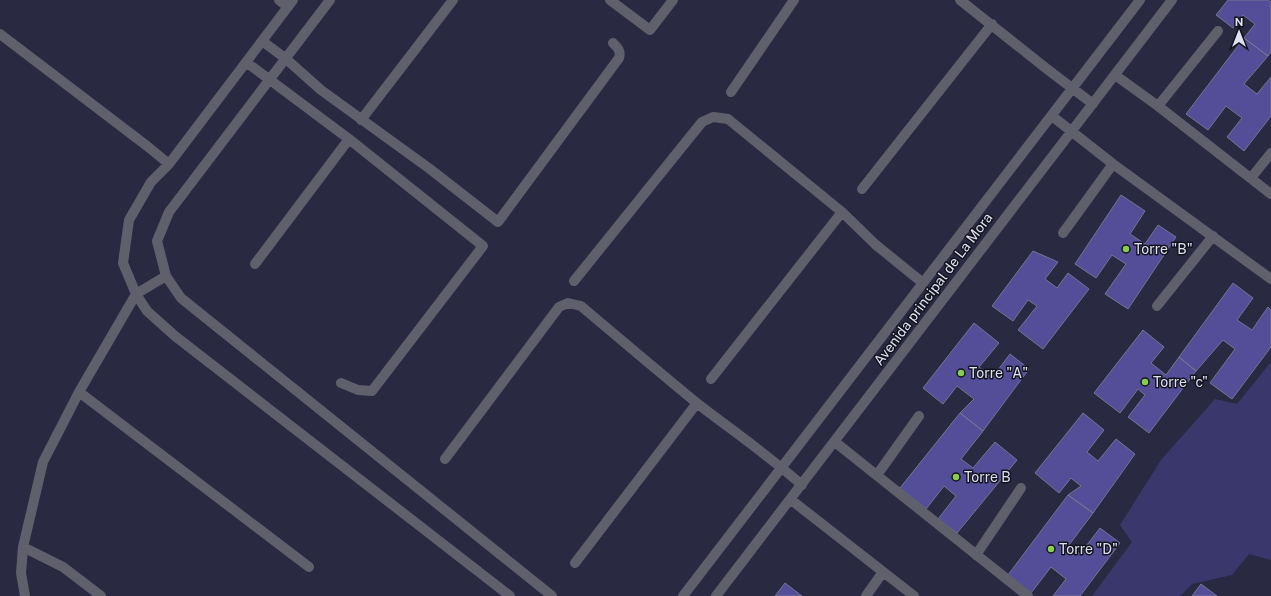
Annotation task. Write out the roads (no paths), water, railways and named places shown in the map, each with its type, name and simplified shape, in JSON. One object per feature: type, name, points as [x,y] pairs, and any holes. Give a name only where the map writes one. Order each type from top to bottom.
[{"type":"street","points":[[279,0],[291,4],[168,164],[151,182],[129,220],[123,263],[136,294],[147,311],[175,336],[510,596]]},
{"type":"street","points":[[330,0],[169,212],[157,241],[166,276],[181,298],[552,596]]},
{"type":"street","points":[[361,120],[453,0]]},
{"type":"street","points":[[610,0],[650,30],[673,0]]},
{"type":"street","points":[[731,92],[794,0]]},
{"type":"street","points":[[960,0],[1093,104]]},
{"type":"street","points":[[683,596],[1140,0]]},
{"type":"street","name":"Avenida principal de La Mora","points":[[716,596],[1172,0]]},
{"type":"street","points":[[862,189],[992,24]]},
{"type":"street","points":[[1158,106],[1218,31]]},
{"type":"street","points":[[0,34],[147,146],[168,164]]},
{"type":"street","points":[[262,41],[285,58],[321,90],[430,169],[498,222],[619,58],[619,50],[613,43]]},
{"type":"street","points":[[246,62],[349,139],[483,246],[372,391],[358,390],[341,383]]},
{"type":"street","points":[[1115,75],[1158,106],[1271,194]]},
{"type":"street","points":[[1052,116],[1113,164],[1271,279]]},
{"type":"street","points":[[574,281],[702,122],[713,117],[728,119],[842,212],[876,245],[923,282]]},
{"type":"street","points":[[255,264],[349,139]]},
{"type":"street","points":[[1251,178],[1271,153]]},
{"type":"street","points":[[1063,233],[1113,164]]},
{"type":"street","points":[[711,379],[842,212]]},
{"type":"street","points":[[1157,306],[1213,236]]},
{"type":"street","points":[[25,596],[20,573],[23,547],[43,462],[79,392],[136,294],[166,276]]},
{"type":"street","points":[[446,459],[559,308],[568,304],[581,306],[697,403],[802,485]]},
{"type":"street","points":[[79,392],[309,567]]},
{"type":"street","points":[[575,563],[697,403]]},
{"type":"street","points":[[877,475],[919,416]]},
{"type":"street","points":[[834,442],[1028,596]]},
{"type":"street","points":[[976,555],[1021,488]]},
{"type":"street","points":[[790,499],[914,596]]},
{"type":"street","points":[[23,547],[63,567],[101,596]]},
{"type":"street","points":[[866,596],[883,572]]},
{"type":"place","name":"Torre \"B\"","points":[[1126,249]]},
{"type":"place","name":"Torre \"A\"","points":[[961,373]]},
{"type":"place","name":"Torre \"c\"","points":[[1145,382]]},
{"type":"place","name":"Torre B","points":[[956,477]]},
{"type":"place","name":"Torre \"D\"","points":[[1051,549]]}]
